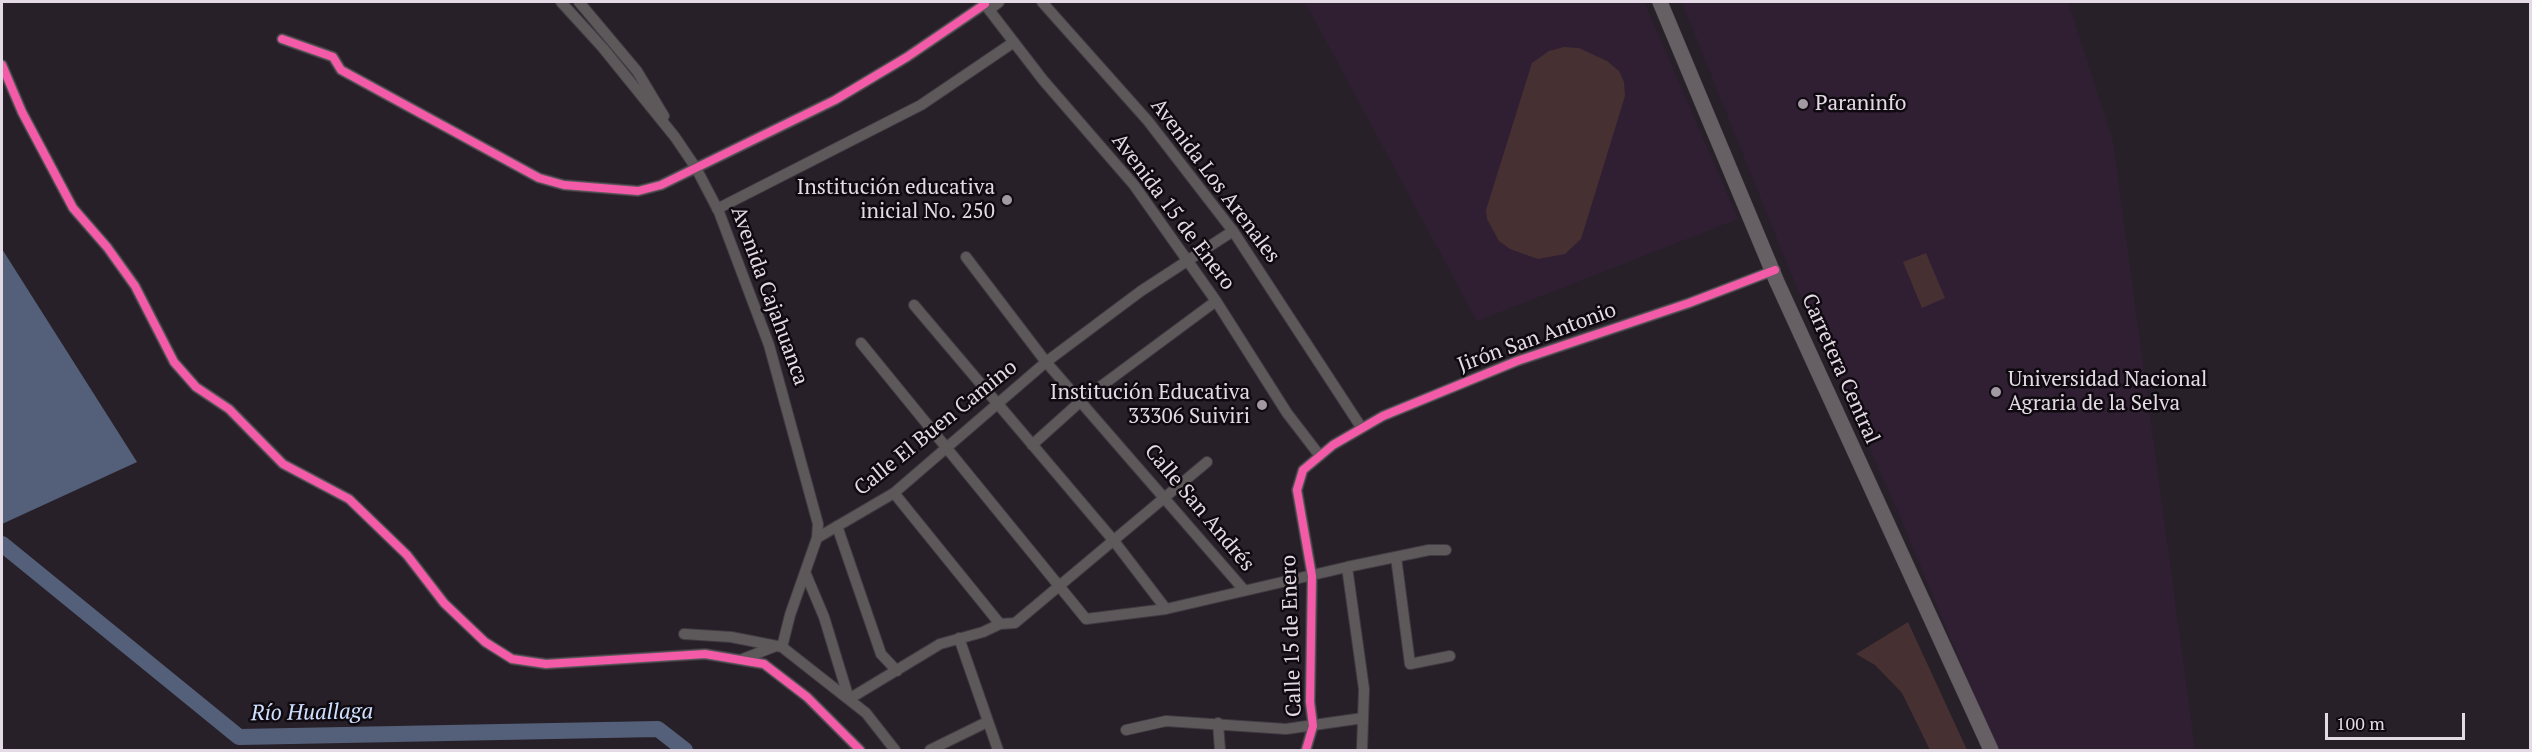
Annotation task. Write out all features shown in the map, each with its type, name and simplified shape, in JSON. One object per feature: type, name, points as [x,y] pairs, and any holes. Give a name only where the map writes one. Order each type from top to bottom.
[{"type":"highway","name":"Carretera Central","points":[[1660,2],[1775,270],[1777,282],[1991,750]]},
{"type":"street","name":"Avenida Cajahuanca","points":[[561,2],[603,48],[675,137],[696,168],[717,209],[759,314],[780,380],[814,507],[817,538],[780,646]]},
{"type":"street","points":[[579,2],[637,71],[653,94],[675,137]]},
{"type":"street","points":[[282,39],[333,57],[341,70],[528,173],[552,183],[638,191],[661,185],[835,100],[907,57],[985,5],[999,2]]},
{"type":"street","name":"Avenida Los Arenales","points":[[1042,2],[1148,121],[1233,231],[1361,427]]},
{"type":"street","name":"Avenida 15 de Enero","points":[[985,5],[1134,185],[1216,301],[1287,413],[1320,456]]},
{"type":"street","points":[[717,209],[921,105],[1014,42]]},
{"type":"street","points":[[2,65],[22,112],[73,208],[107,247],[135,286],[174,362],[196,387],[229,409],[283,464],[349,499],[407,555],[444,603],[485,642],[512,659],[546,664],[705,654],[764,664],[807,697],[860,750]]},
{"type":"street","name":"Calle El Buen Camino","points":[[817,538],[894,493],[1046,362],[1141,291],[1233,231]]},
{"type":"street","name":"Calle San Andrés","points":[[966,257],[1046,362],[1165,495],[1244,590]]},
{"type":"street","name":"Jirón San Antonio","points":[[1320,456],[1361,427],[1517,361],[1689,303],[1775,270]]},
{"type":"street","points":[[1032,445],[1081,401],[1216,301]]},
{"type":"street","points":[[914,305],[1114,541],[1166,609]]},
{"type":"street","points":[[861,343],[1086,619],[1166,609],[1429,549],[1446,550]]},
{"type":"street","name":"Calle 15 de Enero","points":[[1306,750],[1313,726],[1310,702],[1312,576],[1297,487],[1303,470],[1320,456]]},
{"type":"street","points":[[849,699],[940,644],[983,632],[1000,624],[1015,623],[1207,462]]},
{"type":"street","points":[[894,493],[1000,624]]},
{"type":"street","points":[[837,526],[881,654],[897,671]]},
{"type":"street","points":[[1396,556],[1410,663],[1450,656]]},
{"type":"street","points":[[1347,567],[1364,689],[1362,750]]},
{"type":"street","points":[[805,572],[824,617],[849,699]]},
{"type":"street","points":[[684,634],[731,637],[780,646],[866,713],[895,750]]},
{"type":"street","points":[[959,638],[973,672],[987,723],[995,736],[998,750]]},
{"type":"street","points":[[740,660],[780,646]]},
{"type":"street","points":[[1126,730],[1166,721],[1286,729],[1363,718]]},
{"type":"street","points":[[930,750],[987,723]]},
{"type":"street","points":[[1218,723],[1220,750]]},
{"type":"shaded area","points":[[1305,2],[1644,2],[1738,219],[1477,321]]},
{"type":"shaded area","name":"Universidad Nacional Agraria de la Selva","points":[[1682,2],[2068,2],[2113,142],[2195,750],[1997,750],[1897,509],[1792,276]]},
{"type":"shaded area","points":[[1564,47],[1579,48],[1607,61],[1619,71],[1624,82],[1625,96],[1581,239],[1565,254],[1538,259],[1510,249],[1499,241],[1487,219],[1486,210],[1532,63],[1549,51]]},
{"type":"shaded area","points":[[1926,253],[1945,298],[1922,308],[1903,262]]},
{"type":"shaded area","points":[[1908,622],[1967,750],[1930,750],[1902,693],[1875,665],[1856,654]]},
{"type":"water","points":[[2,249],[137,462],[2,524]]},
{"type":"waterway","name":"Río Huallaga","points":[[2,544],[239,737],[658,729],[685,750]]},
{"type":"cycle path","points":[[282,39],[333,57],[341,70],[539,178],[564,185],[638,191],[661,185],[835,100],[907,57],[985,4]]},
{"type":"cycle path","points":[[2,65],[22,112],[73,208],[107,247],[135,286],[174,362],[196,387],[229,409],[283,464],[349,499],[407,555],[444,603],[485,642],[512,659],[546,664],[705,654],[764,664],[807,697],[860,750]]},
{"type":"cycle path","points":[[1306,750],[1313,726],[1310,702],[1312,576],[1297,490],[1303,470],[1333,445],[1383,416],[1517,361],[1689,303],[1775,270]]},
{"type":"place","name":"Paraninfo","points":[[1803,104]]},
{"type":"place","name":"Institución educativa inicial No. 250","points":[[1007,200]]},
{"type":"place","name":"Universidad Nacional Agraria de la Selva","points":[[1996,392]]},
{"type":"place","name":"Institución Educativa 33306 Suiviri","points":[[1262,405]]}]
